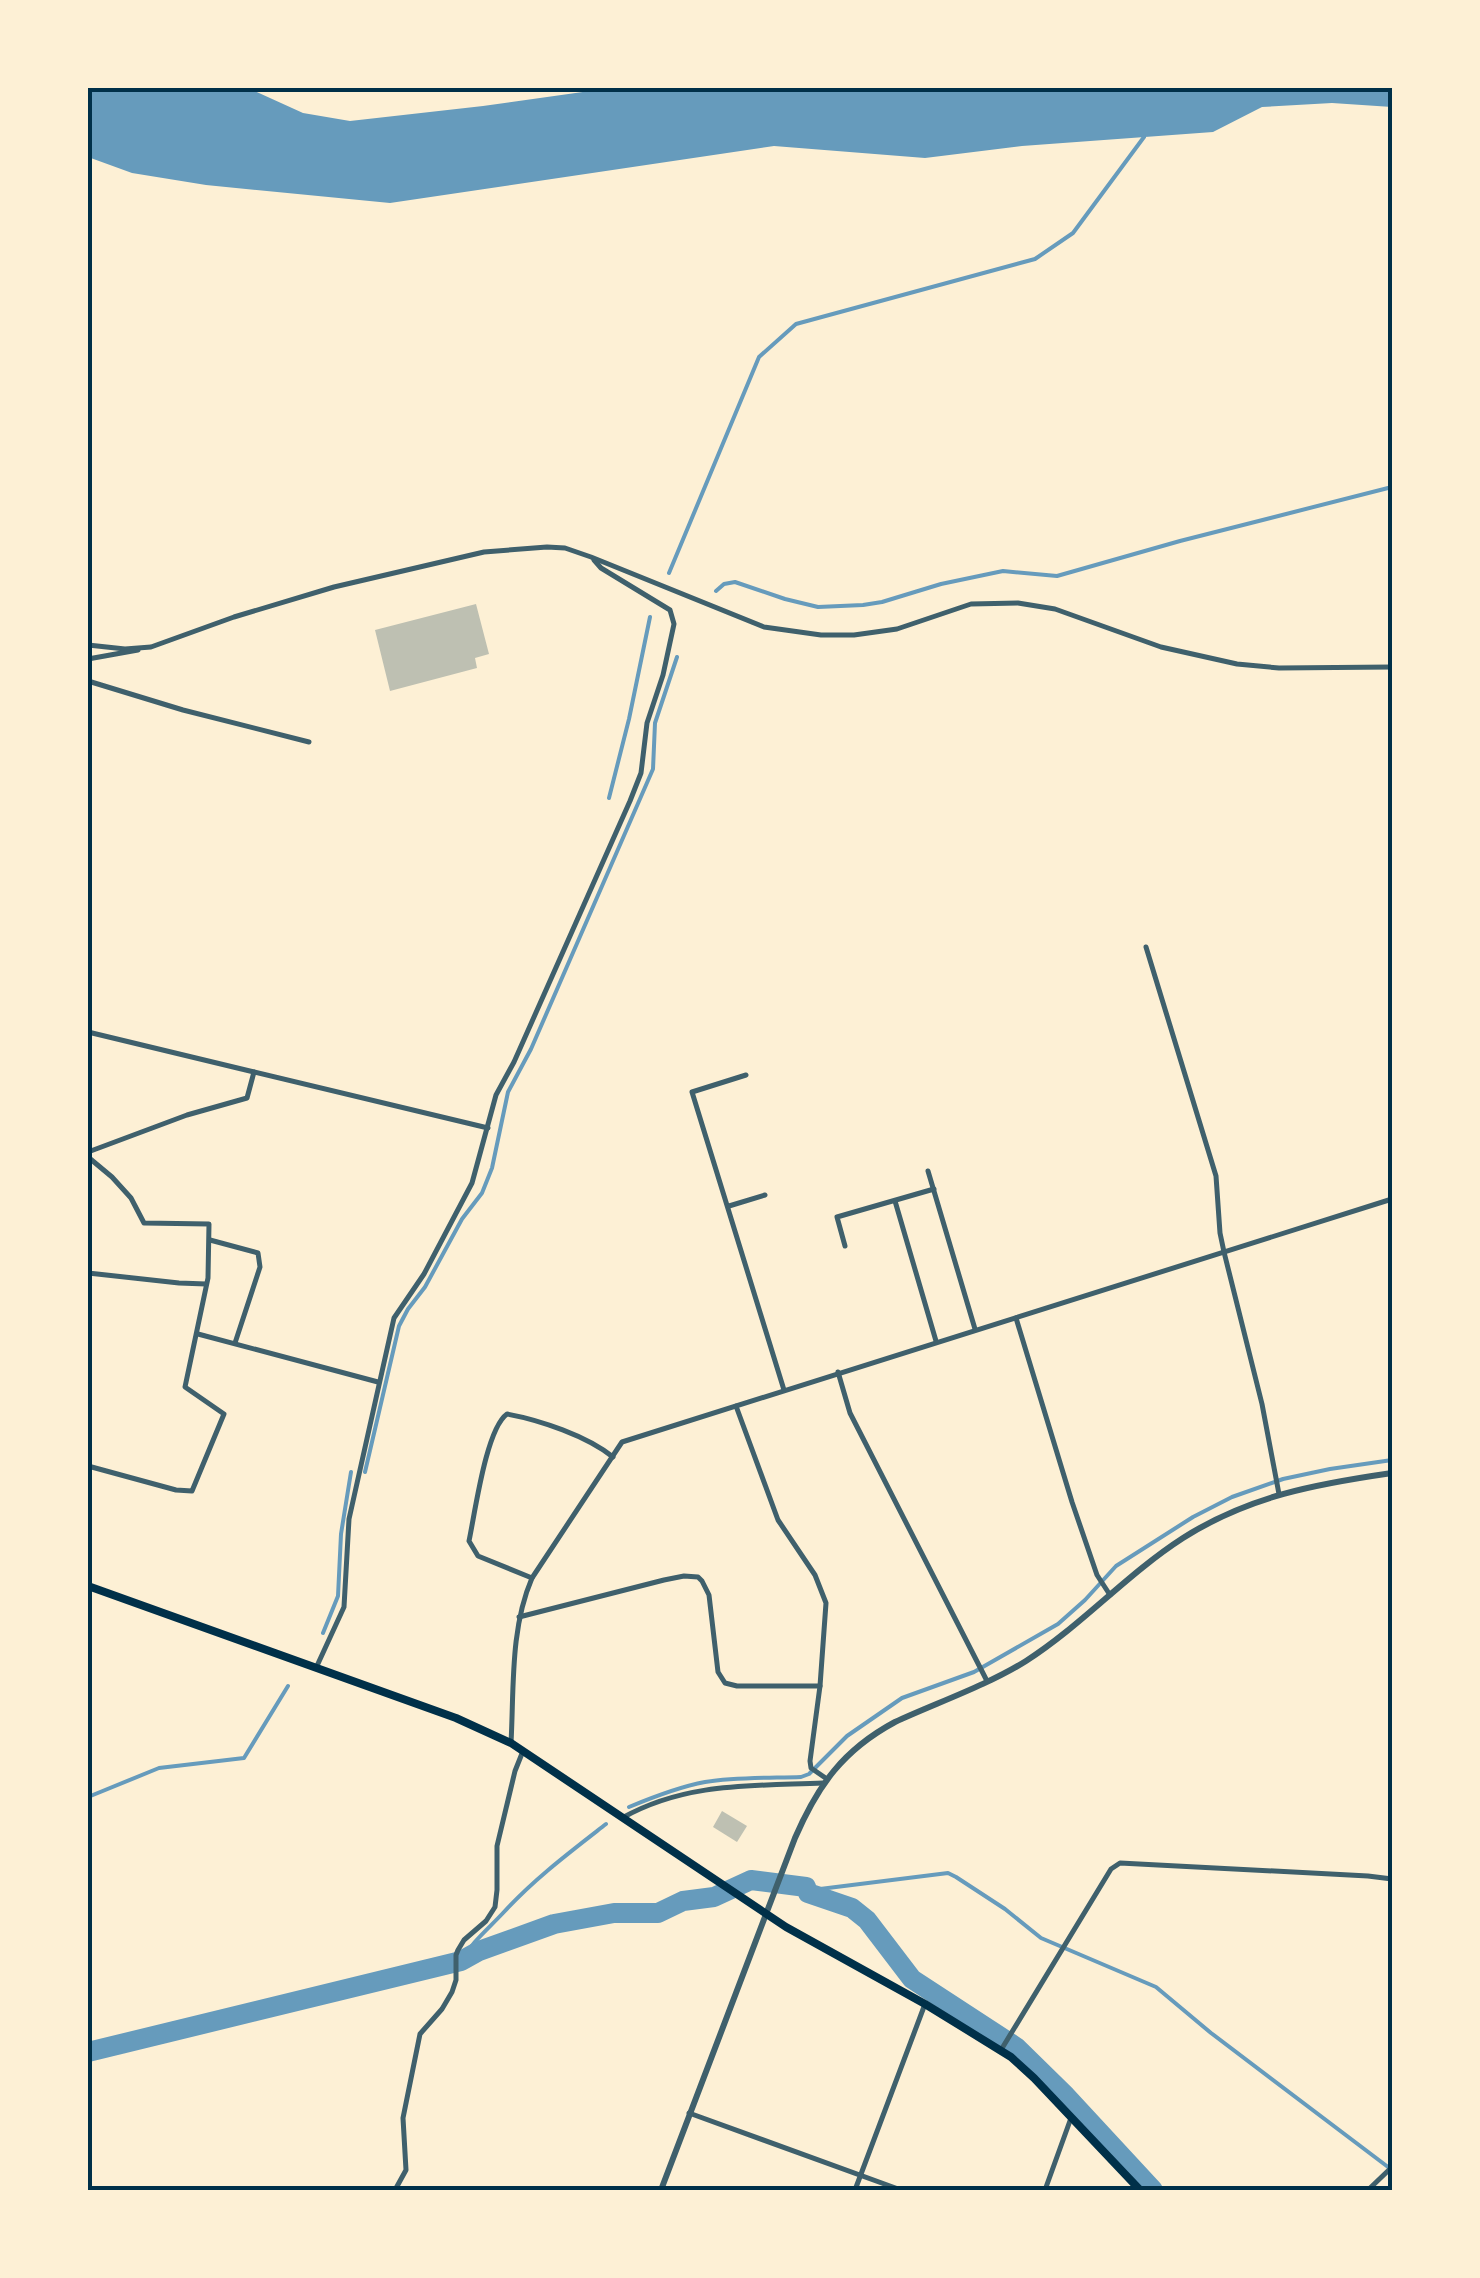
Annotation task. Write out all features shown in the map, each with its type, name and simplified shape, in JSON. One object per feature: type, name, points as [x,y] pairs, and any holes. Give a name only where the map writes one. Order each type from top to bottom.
[{"type":"main road","points":[[88,1586],[456,1718],[511,1743],[806,1939],[1005,2044],[1140,2190]]},
{"type":"street","points":[[88,659],[150,647],[334,587],[484,552],[533,547],[564,548],[592,556],[764,627],[794,633],[876,633],[971,604],[1018,603],[1055,609],[1161,647],[1237,664],[1392,667]]},
{"type":"street","points":[[312,1667],[344,1607],[349,1519],[394,1318],[424,1274],[468,1194],[496,1095],[552,979],[642,773],[647,723],[674,624],[670,610],[600,568],[592,556]]},
{"type":"street","points":[[88,645],[150,647]]},
{"type":"street","points":[[88,681],[309,742]]},
{"type":"street","points":[[1146,947],[1216,1176],[1220,1232],[1277,1485]]},
{"type":"street","points":[[88,1032],[488,1128]]},
{"type":"street","points":[[88,1466],[192,1491],[224,1414],[186,1387],[206,1284],[210,1224],[144,1223],[131,1198],[88,1155],[188,1115],[247,1098],[254,1072]]},
{"type":"street","points":[[746,1075],[692,1092],[784,1390]]},
{"type":"street","points":[[928,1171],[976,1330]]},
{"type":"street","points":[[845,1246],[837,1217],[934,1190]]},
{"type":"street","points":[[729,1206],[765,1195]]},
{"type":"street","points":[[511,1743],[522,1602],[532,1578],[622,1442],[1392,1199]]},
{"type":"street","points":[[895,1200],[936,1342]]},
{"type":"street","points":[[210,1240],[258,1254],[260,1266],[236,1343]]},
{"type":"street","points":[[88,1273],[206,1284]]},
{"type":"street","points":[[1016,1318],[1072,1502],[1101,1582],[1110,1595]]},
{"type":"street","points":[[198,1334],[379,1383]]},
{"type":"street","points":[[838,1372],[850,1413],[987,1681]]},
{"type":"street","points":[[736,1406],[778,1520],[815,1576],[826,1603],[811,1742],[814,1770],[825,1781]]},
{"type":"street","points":[[532,1578],[478,1556],[469,1540],[490,1443],[500,1419],[507,1414],[523,1417],[599,1446],[612,1457]]},
{"type":"street","points":[[661,2190],[803,1820],[825,1781],[849,1753],[875,1733],[1020,1665],[1182,1539],[1277,1485],[1392,1473]]},
{"type":"street","points":[[519,1617],[691,1576],[702,1581],[710,1595],[718,1672],[724,1682],[737,1686],[820,1686]]},
{"type":"street","points":[[395,2190],[406,2170],[403,2118],[420,2034],[452,1992],[455,1962],[464,1940],[486,1921],[495,1906],[497,1846],[514,1772],[523,1751]]},
{"type":"street","points":[[622,1818],[670,1796],[708,1788],[825,1781]]},
{"type":"street","points":[[1005,2044],[1120,1863],[1392,1879]]},
{"type":"street","points":[[855,2190],[925,2004]]},
{"type":"street","points":[[689,2113],[901,2190]]},
{"type":"street","points":[[1044,2190],[1072,2118]]},
{"type":"street","points":[[1368,2190],[1390,2169]]},
{"type":"water","points":[[88,88],[248,88],[303,113],[350,121],[611,88],[1392,88],[1392,107],[1332,103],[1262,107],[1213,132],[1022,146],[925,158],[774,146],[390,203],[206,185],[132,173],[88,157]]},
{"type":"building","points":[[476,604],[489,654],[475,658],[477,668],[390,691],[375,630]]},
{"type":"building","points":[[722,1811],[747,1826],[737,1842],[713,1827]]},
{"type":"waterway","points":[[669,573],[759,357],[796,324],[1035,259],[1073,233],[1144,137]]},
{"type":"waterway","points":[[716,591],[735,582],[818,607],[882,602],[1003,571],[1057,576],[1392,487]]},
{"type":"waterway","points":[[609,798],[650,617]]},
{"type":"waterway","points":[[365,1472],[399,1326],[462,1219],[482,1193],[492,1168],[508,1092],[531,1049],[653,769],[655,723],[677,657]]},
{"type":"waterway","points":[[629,1807],[705,1782],[809,1774],[847,1736],[902,1698],[974,1672],[1058,1624],[1116,1566],[1193,1517],[1232,1497],[1283,1479],[1392,1460]]},
{"type":"waterway","points":[[323,1633],[338,1596],[341,1534],[351,1472]]},
{"type":"waterway","points":[[88,1797],[159,1768],[244,1758],[288,1686]]},
{"type":"waterway","points":[[461,1961],[527,1889],[606,1824]]},
{"type":"waterway","points":[[806,1887],[820,1889],[948,1873],[1005,1909],[1041,1938],[1156,1987],[1392,2170]]},
{"type":"waterway","points":[[88,2052],[461,1961],[554,1924],[614,1913],[658,1913],[683,1901],[714,1897],[751,1880],[806,1887],[808,1893],[852,1908],[867,1920],[912,1979],[1016,2047],[1153,2190]]}]
